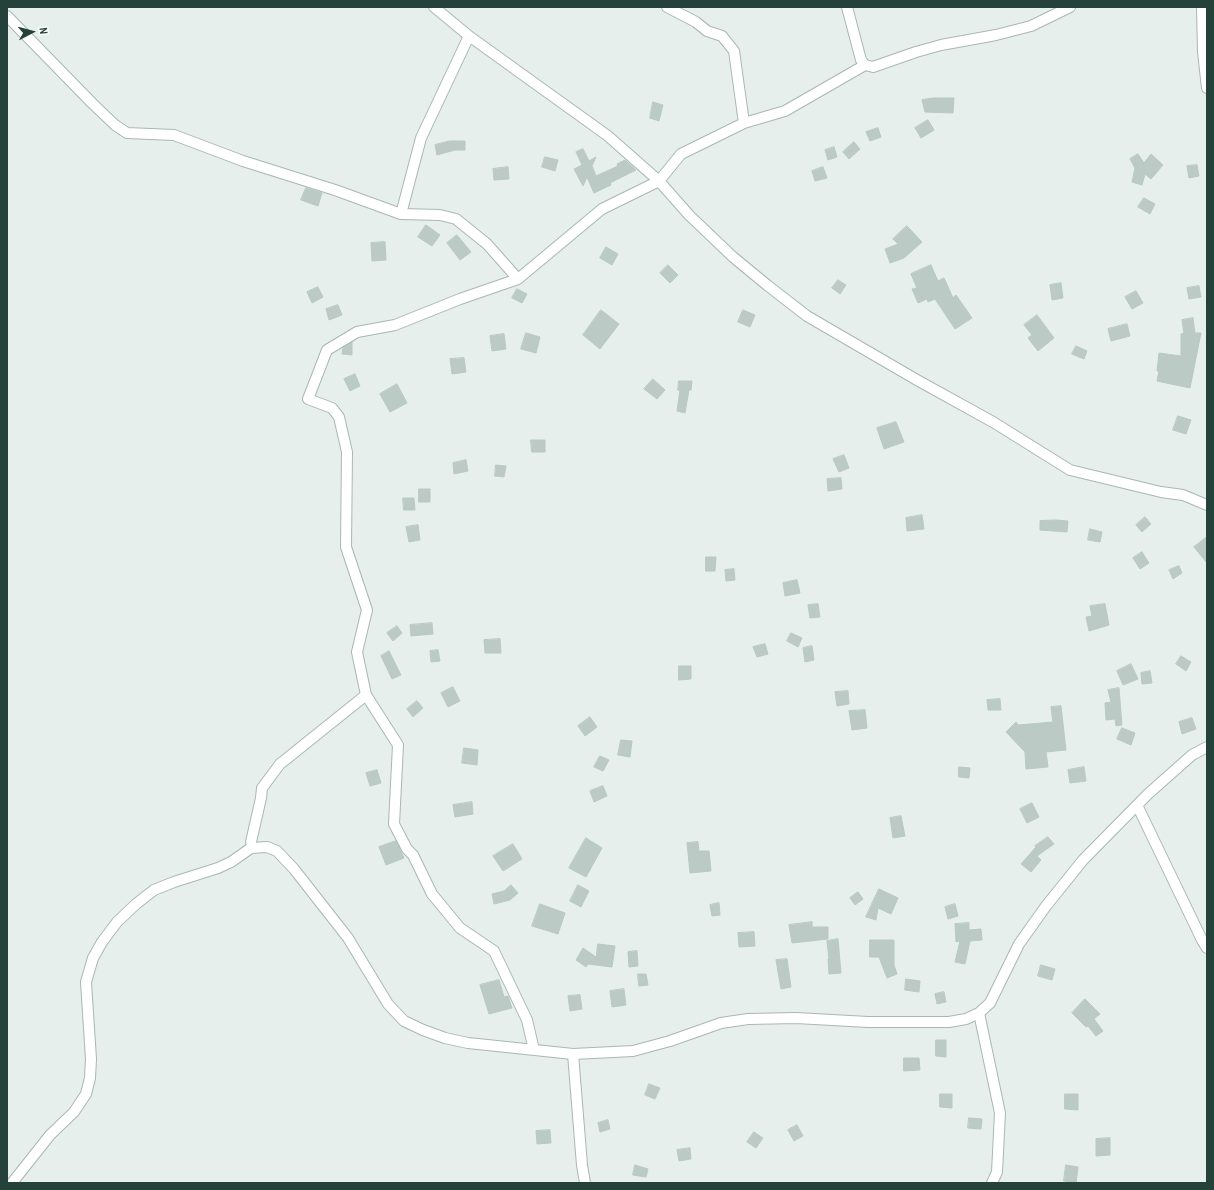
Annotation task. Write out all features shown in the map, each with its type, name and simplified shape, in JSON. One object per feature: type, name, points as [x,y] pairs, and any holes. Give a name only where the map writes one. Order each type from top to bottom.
[{"type":"street","points":[[434,7],[469,36],[608,136],[659,181],[689,215],[733,257],[767,285],[814,320],[993,422],[1070,470],[1161,492],[1183,495],[1207,505]]},
{"type":"street","points":[[667,7],[696,22],[708,31],[722,36],[734,51],[744,123]]},
{"type":"street","points":[[847,7],[860,60],[865,65],[874,67],[941,45],[996,35],[1031,26],[1070,7]]},
{"type":"street","points":[[1202,7],[1207,88]]},
{"type":"street","points":[[7,16],[93,104],[115,125],[126,133],[174,135],[243,161],[335,190],[401,214],[440,215],[456,219],[487,244],[518,279]]},
{"type":"street","points":[[401,214],[421,138],[469,36]]},
{"type":"street","points":[[534,1050],[527,1020],[494,951],[460,928],[432,894],[413,856],[407,849],[394,824],[398,745],[366,695],[357,652],[367,610],[346,547],[347,452],[339,418],[332,408],[308,399],[328,350],[357,332],[395,325],[460,299],[518,279],[602,209],[659,181],[681,154],[744,123],[785,111],[865,65]]},
{"type":"street","points":[[250,842],[262,788],[280,764],[366,695]]},
{"type":"street","points":[[12,1183],[50,1135],[74,1112],[86,1094],[90,1078],[91,1059],[86,982],[94,958],[102,942],[117,922],[154,890],[218,868],[231,862],[251,848],[267,847],[277,851],[294,869],[348,938],[388,1004],[404,1020],[423,1030],[445,1038],[475,1044],[573,1054],[633,1051],[670,1041],[721,1024],[748,1019],[796,1018],[868,1022],[949,1022],[966,1019],[979,1013],[990,1003],[1020,944],[1046,906],[1083,860],[1138,805],[1192,755],[1207,747]]},
{"type":"street","points":[[1138,805],[1207,948]]},
{"type":"street","points":[[979,1013],[1000,1113],[997,1172],[992,1183]]},
{"type":"street","points":[[573,1054],[582,1165],[585,1183]]},
{"type":"building","points":[[933,98],[954,98],[953,113],[925,112],[922,100]]},
{"type":"building","points":[[653,102],[663,105],[659,121],[650,118]]},
{"type":"building","points":[[928,120],[934,130],[921,138],[915,128]]},
{"type":"building","points":[[878,128],[881,137],[870,141],[866,132]]},
{"type":"building","points":[[450,141],[465,141],[465,150],[455,150],[437,155],[435,145]]},
{"type":"building","points":[[854,142],[860,149],[849,159],[843,152]]},
{"type":"building","points":[[834,147],[837,157],[828,160],[825,150]]},
{"type":"building","points":[[583,149],[589,161],[596,157],[592,166],[596,176],[618,166],[617,164],[625,160],[636,170],[594,193],[587,177],[583,186],[574,169],[582,165],[576,152]]},
{"type":"building","points":[[1138,154],[1144,163],[1151,154],[1163,165],[1151,179],[1145,174],[1142,185],[1132,182],[1135,168],[1130,159]]},
{"type":"building","points":[[545,157],[558,160],[555,171],[542,167]]},
{"type":"building","points":[[1197,165],[1199,176],[1189,178],[1187,166]]},
{"type":"building","points":[[508,167],[509,179],[494,180],[493,169]]},
{"type":"building","points":[[823,167],[827,178],[815,181],[812,171]]},
{"type":"building","points":[[306,188],[322,193],[318,206],[301,200]]},
{"type":"building","points":[[1144,198],[1155,204],[1150,214],[1138,207]]},
{"type":"building","points":[[426,225],[440,235],[432,246],[418,237]]},
{"type":"building","points":[[907,226],[922,242],[904,258],[890,263],[885,249],[898,244],[893,239]]},
{"type":"building","points":[[457,235],[471,252],[460,260],[447,243]]},
{"type":"building","points":[[385,242],[386,260],[372,261],[371,243]]},
{"type":"building","points":[[606,247],[618,254],[612,265],[600,258]]},
{"type":"building","points":[[668,265],[678,275],[670,283],[660,273]]},
{"type":"building","points":[[931,265],[938,281],[944,278],[953,298],[956,295],[972,318],[955,329],[935,299],[928,302],[927,299],[918,303],[912,289],[917,288],[911,274]]},
{"type":"building","points":[[838,280],[846,285],[840,294],[832,288]]},
{"type":"building","points":[[1061,283],[1063,298],[1052,300],[1050,285]]},
{"type":"building","points":[[1199,286],[1201,297],[1189,299],[1187,288]]},
{"type":"building","points":[[318,287],[323,297],[312,303],[307,292]]},
{"type":"building","points":[[517,289],[527,294],[522,303],[512,298]]},
{"type":"building","points":[[1136,291],[1143,303],[1132,309],[1125,297]]},
{"type":"building","points":[[338,305],[342,315],[329,320],[326,309]]},
{"type":"building","points":[[601,310],[619,324],[600,349],[583,335]]},
{"type":"building","points":[[743,310],[755,315],[750,327],[738,322]]},
{"type":"building","points":[[1037,315],[1054,338],[1038,351],[1028,338],[1032,335],[1024,325]]},
{"type":"building","points":[[1193,318],[1195,333],[1201,333],[1190,388],[1157,381],[1159,371],[1157,371],[1159,353],[1181,356],[1181,334],[1184,333],[1182,320]]},
{"type":"building","points":[[1127,324],[1130,336],[1111,341],[1108,329]]},
{"type":"building","points":[[526,333],[540,337],[536,353],[521,349]]},
{"type":"building","points":[[504,334],[506,349],[492,351],[490,336]]},
{"type":"building","points":[[352,342],[352,355],[342,354],[343,348]]},
{"type":"building","points":[[1076,346],[1087,351],[1084,359],[1072,354]]},
{"type":"building","points":[[464,358],[466,372],[452,374],[450,359]]},
{"type":"building","points":[[355,374],[360,386],[350,391],[344,379]]},
{"type":"building","points":[[653,379],[665,390],[657,399],[644,389]]},
{"type":"building","points":[[679,381],[692,381],[685,413],[677,411],[680,390],[678,390]]},
{"type":"building","points":[[397,384],[407,403],[390,412],[380,394]]},
{"type":"building","points":[[1178,416],[1191,420],[1186,434],[1173,430]]},
{"type":"building","points":[[896,422],[904,442],[884,449],[877,428]]},
{"type":"building","points":[[531,440],[545,440],[545,452],[532,452]]},
{"type":"building","points":[[844,455],[849,468],[839,472],[833,459]]},
{"type":"building","points":[[466,460],[468,471],[454,474],[453,463]]},
{"type":"building","points":[[496,465],[506,466],[504,477],[495,476]]},
{"type":"building","points":[[841,478],[842,489],[828,491],[827,479]]},
{"type":"building","points":[[419,489],[430,489],[430,502],[419,502]]},
{"type":"building","points":[[403,498],[414,498],[415,510],[404,510]]},
{"type":"building","points":[[922,515],[924,529],[907,531],[906,518]]},
{"type":"building","points":[[1145,517],[1151,524],[1142,532],[1136,525]]},
{"type":"building","points":[[1040,521],[1068,521],[1067,532],[1040,530]]},
{"type":"building","points":[[418,525],[420,540],[409,542],[406,527]]},
{"type":"building","points":[[1090,529],[1102,532],[1100,542],[1088,540]]},
{"type":"building","points":[[1207,537],[1207,563],[1194,547]]},
{"type":"building","points":[[1142,552],[1149,563],[1140,569],[1133,558]]},
{"type":"building","points":[[706,557],[716,557],[715,571],[706,571]]},
{"type":"building","points":[[1179,566],[1182,573],[1173,579],[1169,570]]},
{"type":"building","points":[[734,569],[735,580],[726,581],[725,570]]},
{"type":"building","points":[[797,580],[800,593],[785,596],[783,583]]},
{"type":"building","points":[[818,604],[820,617],[810,618],[808,605]]},
{"type":"building","points":[[1105,604],[1109,625],[1089,631],[1086,617],[1092,616],[1090,606]]},
{"type":"building","points":[[432,623],[433,634],[411,636],[410,625]]},
{"type":"building","points":[[397,626],[402,633],[393,641],[387,633]]},
{"type":"building","points":[[791,633],[802,638],[798,647],[787,641]]},
{"type":"building","points":[[500,639],[501,653],[485,653],[484,640]]},
{"type":"building","points":[[765,644],[768,654],[757,657],[753,647]]},
{"type":"building","points":[[812,646],[814,660],[805,662],[803,648]]},
{"type":"building","points":[[438,650],[440,661],[431,662],[430,651]]},
{"type":"building","points":[[389,651],[401,675],[392,679],[381,656]]},
{"type":"building","points":[[1181,656],[1191,662],[1186,671],[1176,664]]},
{"type":"building","points":[[1131,664],[1138,679],[1123,685],[1117,671]]},
{"type":"building","points":[[679,666],[691,666],[691,679],[679,680]]},
{"type":"building","points":[[1150,671],[1152,683],[1142,684],[1141,673]]},
{"type":"building","points":[[453,687],[460,701],[448,707],[441,693]]},
{"type":"building","points":[[1119,688],[1122,725],[1116,726],[1115,719],[1106,720],[1105,703],[1111,702],[1108,690]]},
{"type":"building","points":[[848,691],[849,704],[837,706],[835,692]]},
{"type":"building","points":[[1000,699],[1001,710],[988,710],[987,700]]},
{"type":"building","points":[[417,701],[423,708],[413,717],[407,709]]},
{"type":"building","points":[[1061,706],[1066,750],[1046,752],[1048,767],[1026,769],[1025,752],[1006,732],[1016,722],[1018,725],[1053,722],[1051,707]]},
{"type":"building","points":[[865,710],[867,728],[852,730],[849,711]]},
{"type":"building","points":[[590,717],[597,727],[585,736],[578,726]]},
{"type":"building","points":[[1192,718],[1196,729],[1182,734],[1179,722]]},
{"type":"building","points":[[1122,728],[1135,733],[1131,745],[1117,739]]},
{"type":"building","points":[[621,740],[632,741],[630,757],[618,755]]},
{"type":"building","points":[[464,748],[478,750],[477,765],[462,763]]},
{"type":"building","points":[[600,756],[609,760],[603,771],[594,767]]},
{"type":"building","points":[[959,767],[970,768],[969,778],[959,777]]},
{"type":"building","points":[[1084,767],[1086,781],[1070,783],[1068,770]]},
{"type":"building","points":[[377,770],[381,783],[370,786],[366,773]]},
{"type":"building","points":[[603,786],[607,796],[594,802],[590,791]]},
{"type":"building","points":[[472,802],[473,814],[455,817],[453,805]]},
{"type":"building","points":[[1032,803],[1039,817],[1027,823],[1020,809]]},
{"type":"building","points":[[901,816],[905,836],[893,838],[890,818]]},
{"type":"building","points":[[1048,837],[1054,844],[1037,856],[1041,860],[1031,872],[1021,864],[1036,847],[1035,846]]},
{"type":"building","points":[[586,838],[602,848],[586,877],[569,868]]},
{"type":"building","points":[[396,841],[404,858],[386,865],[379,847]]},
{"type":"building","points":[[698,842],[699,851],[709,851],[711,871],[690,873],[687,843]]},
{"type":"building","points":[[513,844],[522,859],[503,871],[493,856]]},
{"type":"building","points":[[511,885],[518,893],[510,900],[494,904],[492,894],[504,891]]},
{"type":"building","points":[[578,885],[589,891],[581,907],[570,901]]},
{"type":"building","points":[[879,889],[898,898],[891,914],[878,908],[876,920],[866,917]]},
{"type":"building","points":[[858,892],[863,899],[855,905],[850,898]]},
{"type":"building","points":[[719,903],[720,915],[712,916],[710,905]]},
{"type":"building","points":[[540,904],[565,913],[558,934],[532,926]]},
{"type":"building","points":[[955,904],[958,916],[948,919],[945,907]]},
{"type":"building","points":[[812,922],[812,927],[828,927],[828,939],[792,943],[789,925]]},
{"type":"building","points":[[969,923],[969,930],[981,929],[982,940],[970,941],[965,964],[955,962],[960,941],[956,942],[955,924]]},
{"type":"building","points":[[754,932],[755,946],[739,947],[738,933]]},
{"type":"building","points":[[838,939],[841,973],[829,974],[827,941]]},
{"type":"building","points":[[870,940],[894,940],[894,965],[897,974],[887,978],[879,957],[870,957]]},
{"type":"building","points":[[598,944],[615,946],[612,967],[588,964],[586,967],[576,960],[583,948],[596,957]]},
{"type":"building","points":[[637,951],[638,966],[629,967],[628,952]]},
{"type":"building","points":[[787,959],[791,987],[781,989],[776,960]]},
{"type":"building","points":[[1041,965],[1055,969],[1052,980],[1038,976]]},
{"type":"building","points":[[638,974],[646,974],[648,985],[639,986]]},
{"type":"building","points":[[906,979],[920,981],[919,992],[905,990]]},
{"type":"building","points":[[499,980],[504,997],[508,996],[512,1008],[489,1014],[480,985]]},
{"type":"building","points":[[624,989],[626,1005],[612,1007],[610,991]]},
{"type":"building","points":[[944,992],[946,1002],[937,1004],[935,994]]},
{"type":"building","points":[[580,995],[582,1009],[570,1011],[568,996]]},
{"type":"building","points":[[1085,999],[1100,1014],[1094,1019],[1103,1031],[1096,1036],[1088,1026],[1086,1027],[1072,1013]]},
{"type":"building","points":[[936,1040],[946,1040],[946,1057],[936,1056]]},
{"type":"building","points":[[904,1058],[919,1058],[920,1070],[904,1071]]},
{"type":"building","points":[[649,1084],[660,1088],[655,1099],[645,1095]]},
{"type":"building","points":[[940,1094],[952,1094],[952,1108],[940,1107]]},
{"type":"building","points":[[1065,1094],[1078,1094],[1078,1110],[1065,1109]]},
{"type":"building","points":[[969,1118],[982,1119],[981,1129],[968,1128]]},
{"type":"building","points":[[608,1120],[610,1129],[600,1132],[598,1123]]},
{"type":"building","points":[[797,1125],[803,1136],[794,1141],[788,1130]]},
{"type":"building","points":[[550,1130],[551,1143],[537,1144],[536,1131]]},
{"type":"building","points":[[754,1132],[763,1138],[756,1148],[747,1142]]},
{"type":"building","points":[[1110,1138],[1110,1155],[1096,1156],[1096,1139]]},
{"type":"building","points":[[690,1148],[691,1159],[679,1161],[677,1150]]},
{"type":"building","points":[[635,1165],[648,1169],[646,1177],[633,1175]]},
{"type":"building","points":[[1066,1165],[1078,1167],[1076,1183],[1064,1181]]}]
